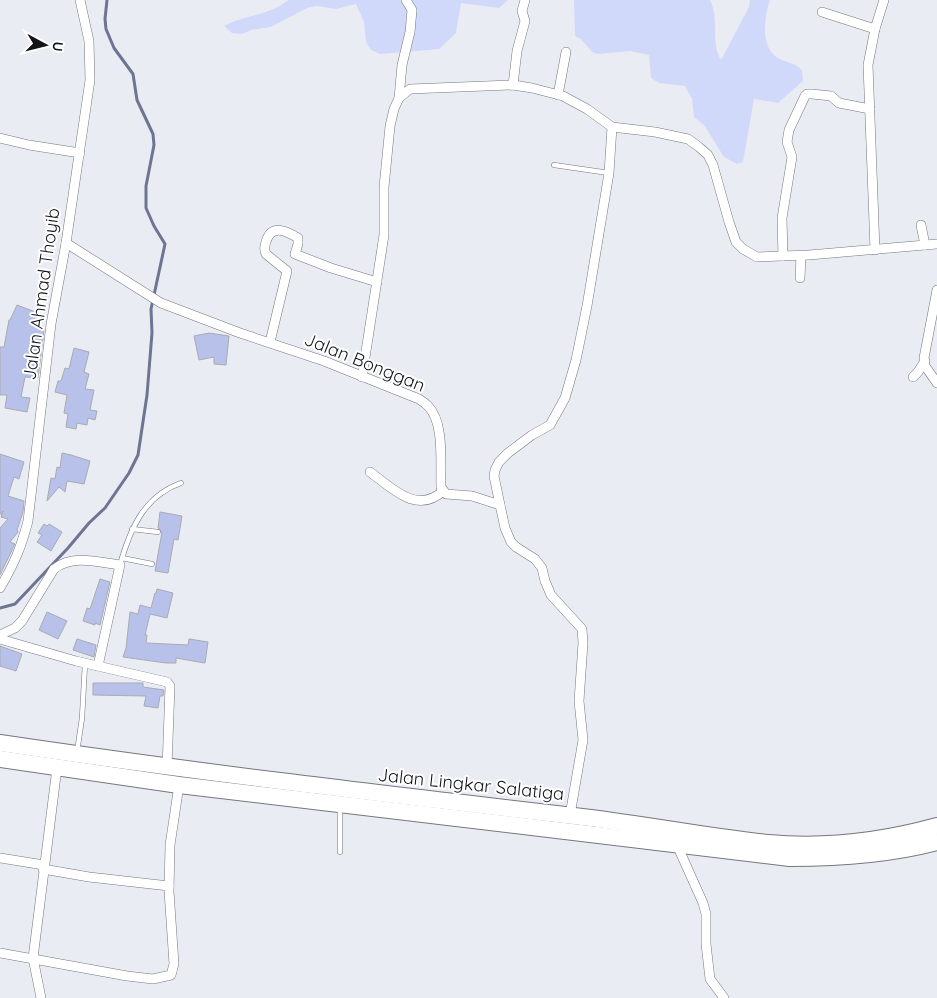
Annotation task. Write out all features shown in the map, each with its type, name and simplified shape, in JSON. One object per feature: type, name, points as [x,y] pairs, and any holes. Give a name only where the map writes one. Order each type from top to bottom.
[{"type":"highway","name":"Jalan Lingkar Salatiga","points":[[0,743],[166,768],[570,815],[677,845],[763,856],[810,858],[855,856],[896,852],[937,842]]},
{"type":"highway","name":"Jalan Lingkar Salatiga","points":[[0,759],[179,785],[340,804],[769,843],[852,842],[889,838],[937,826]]},
{"type":"street","name":"Jalan Ahmad Thoyib","points":[[0,588],[22,546],[28,521],[51,324],[66,243],[90,80],[89,41],[80,0]]},
{"type":"street","points":[[362,377],[384,235],[384,187],[390,126],[399,98],[402,65],[410,32],[412,10],[406,0]]},
{"type":"street","points":[[512,85],[517,51],[525,21],[522,10],[525,0]]},
{"type":"street","points":[[874,250],[868,65],[875,29],[884,0]]},
{"type":"street","points":[[822,12],[875,29]]},
{"type":"street","points":[[558,95],[566,52]]},
{"type":"street","points":[[399,98],[410,89],[512,85],[558,95],[587,109],[612,127],[688,138],[708,155],[713,165],[736,242],[743,249],[757,257],[802,256],[937,244]]},
{"type":"street","points":[[782,256],[782,218],[792,157],[787,142],[789,130],[805,96],[812,94],[831,96],[839,103],[870,109]]},
{"type":"street","points":[[570,815],[583,740],[579,701],[583,643],[582,629],[551,595],[542,568],[536,559],[511,542],[505,528],[494,476],[499,462],[508,453],[532,435],[550,425],[565,398],[576,360],[586,306],[609,173],[612,127]]},
{"type":"street","points":[[0,138],[29,145],[80,153]]},
{"type":"street","points":[[921,225],[925,245]]},
{"type":"street","points":[[270,342],[287,271],[298,244],[298,238],[277,230],[269,233],[265,251],[266,254],[287,271]]},
{"type":"street","name":"Jalan Bonggan","points":[[66,243],[161,303],[419,399],[434,414],[440,437],[441,487],[443,491]]},
{"type":"street","points":[[295,254],[331,268],[378,282]]},
{"type":"street","points":[[800,278],[802,256]]},
{"type":"street","points":[[937,290],[925,347],[925,366],[937,383]]},
{"type":"street","points":[[913,377],[925,361]]},
{"type":"street","points":[[370,472],[408,498],[417,501],[431,500],[443,491],[446,494],[472,496],[500,505]]},
{"type":"street","points":[[0,635],[15,628],[22,621],[48,578],[61,564],[84,560],[121,562],[98,666]]},
{"type":"street","points":[[0,639],[85,664],[164,681],[170,686],[166,768]]},
{"type":"street","points":[[41,998],[33,958],[57,768]]},
{"type":"street","points":[[0,953],[127,976],[153,979],[168,977],[172,974],[174,964],[169,886],[170,845],[179,785]]},
{"type":"street","points":[[677,845],[703,903],[706,914],[706,944],[710,979],[724,998]]},
{"type":"street","points":[[0,858],[83,877],[169,886]]},
{"type":"lane","points":[[554,165],[609,173]]},
{"type":"lane","points":[[152,564],[121,562],[132,529],[140,514],[150,502],[172,486],[181,483]]},
{"type":"lane","points":[[132,529],[158,532]]},
{"type":"lane","points":[[76,754],[82,718],[85,664]]},
{"type":"lane","points":[[340,804],[340,852]]},
{"type":"shaded area","points":[[288,0],[508,0],[499,8],[461,3],[456,33],[439,49],[380,54],[371,50],[366,42],[364,22],[356,4],[336,9],[317,6],[307,8],[271,27],[251,30],[242,34],[232,33],[224,26],[240,19],[272,10]]},
{"type":"shaded area","points":[[574,0],[710,0],[714,15],[716,46],[721,60],[749,7],[750,0],[770,0],[765,25],[767,42],[775,56],[802,70],[803,81],[778,103],[754,99],[743,162],[737,164],[724,157],[704,125],[694,117],[692,99],[685,86],[659,83],[651,78],[649,55],[630,51],[598,54],[592,52],[581,39],[575,36]]},
{"type":"building","points":[[17,305],[38,313],[34,324],[44,330],[38,378],[25,377],[21,397],[30,398],[27,412],[5,408],[7,395],[0,395],[0,347],[4,347],[9,320]]},
{"type":"building","points":[[209,333],[229,336],[226,365],[214,364],[214,357],[199,360],[194,336]]},
{"type":"building","points":[[74,348],[89,352],[84,372],[89,374],[85,389],[94,390],[90,410],[97,411],[95,420],[88,418],[87,425],[77,423],[76,429],[66,427],[68,414],[64,413],[67,395],[55,392],[65,368],[69,369]]},
{"type":"building","points":[[62,453],[90,461],[84,484],[67,481],[65,492],[59,487],[47,501],[51,478],[55,479],[57,467],[60,468]]},
{"type":"building","points":[[0,454],[24,462],[19,479],[14,477],[8,496],[24,501],[18,532],[10,542],[15,544],[0,575],[0,528],[8,519],[1,517],[2,514],[0,514]]},
{"type":"building","points":[[160,512],[182,516],[178,540],[174,539],[168,573],[155,571],[162,532],[158,528]]},
{"type":"building","points":[[44,524],[47,526],[49,524],[62,532],[51,551],[37,542],[42,535],[38,533]]},
{"type":"building","points":[[100,579],[110,582],[100,625],[95,623],[95,625],[83,621],[87,608],[90,609]]},
{"type":"building","points":[[157,589],[173,593],[167,618],[150,614],[145,635],[147,635],[146,643],[188,645],[189,639],[208,642],[205,663],[176,658],[176,663],[166,663],[123,657],[126,648],[130,612],[138,614],[140,605],[151,608]]},
{"type":"building","points":[[47,612],[67,621],[58,639],[39,630]]},
{"type":"building","points":[[77,639],[96,645],[94,657],[73,650]]},
{"type":"building","points":[[0,646],[22,654],[16,671],[0,666]]},
{"type":"building","points":[[93,683],[143,683],[143,687],[164,690],[163,696],[160,696],[158,708],[144,706],[146,696],[93,695]]},
{"type":"waterway","points":[[0,608],[15,604],[105,508],[129,473],[138,455],[147,395],[152,333],[151,309],[165,244],[146,208],[146,186],[154,145],[153,134],[137,100],[133,74],[114,48],[106,29],[107,0]]}]
